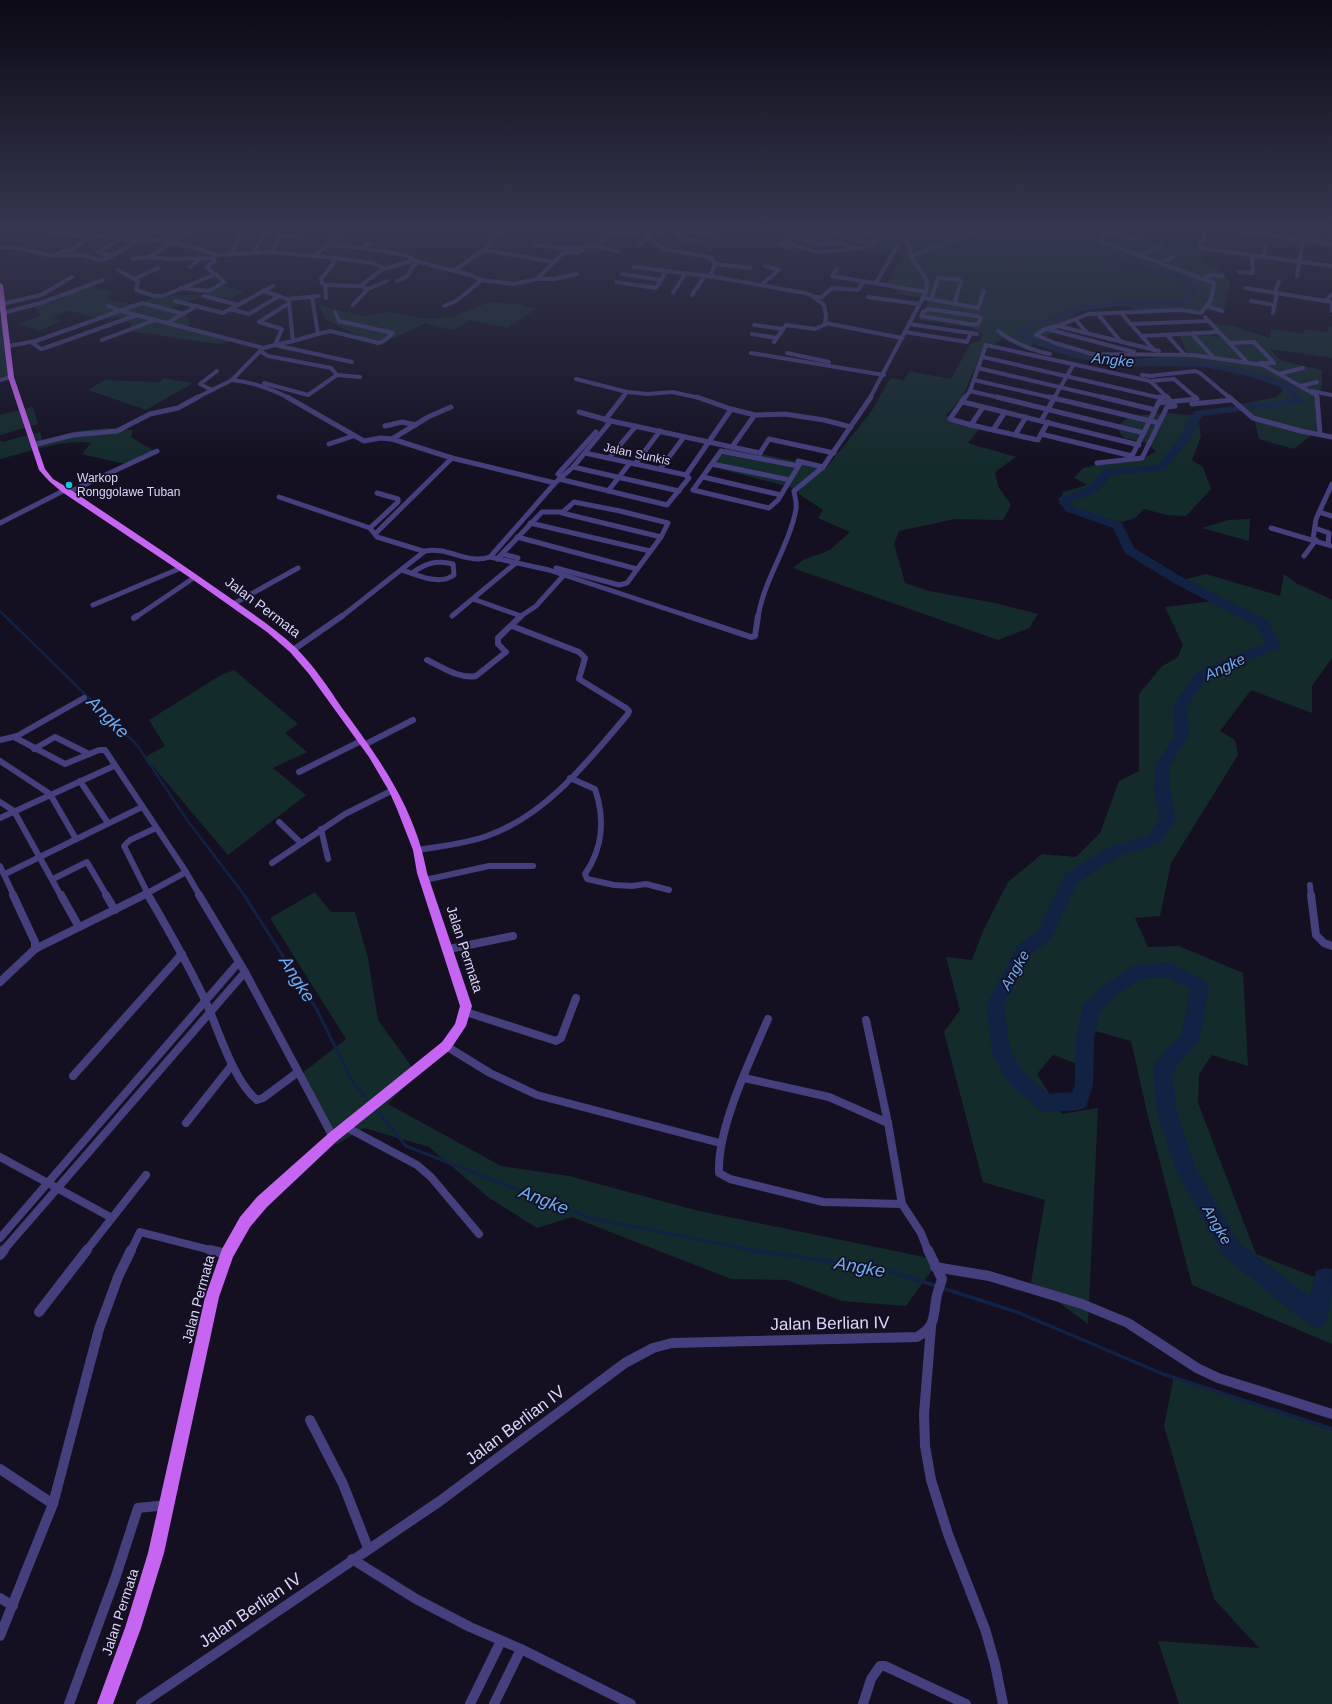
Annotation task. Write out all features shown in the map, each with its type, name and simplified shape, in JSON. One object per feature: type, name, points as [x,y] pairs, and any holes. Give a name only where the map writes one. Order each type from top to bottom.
[{"type":"main road","name":"Jalan Permata","points":[[2,309],[8,346],[10,376],[44,474],[270,630],[293,650],[312,672],[363,743],[393,790],[418,850],[425,880],[465,1000],[466,1012],[461,1027],[446,1046],[379,1099],[262,1202],[245,1222],[227,1254],[212,1297],[167,1505],[144,1594],[105,1704]]},
{"type":"street","points":[[2,309],[9,307]]},
{"type":"street","points":[[2,309],[18,307]]},
{"type":"street","points":[[109,307],[261,350],[268,356],[331,368],[337,375]]},
{"type":"street","points":[[8,346],[30,342],[133,307]]},
{"type":"street","points":[[155,307],[184,314]]},
{"type":"street","points":[[168,323],[196,307]]},
{"type":"street","points":[[199,307],[223,313],[235,307]]},
{"type":"street","points":[[230,309],[249,314],[261,307]]},
{"type":"street","points":[[276,345],[282,329],[259,322],[280,307]]},
{"type":"street","points":[[289,307],[293,341]]},
{"type":"street","points":[[313,307],[318,334]]},
{"type":"street","points":[[824,307],[826,316],[824,323],[826,324]]},
{"type":"street","points":[[490,557],[517,562],[564,575],[713,624],[755,636],[769,578],[790,530],[796,508],[794,492],[823,467],[868,403],[918,307]]},
{"type":"street","points":[[1201,313],[1207,307]]},
{"type":"street","points":[[1209,307],[1222,311]]},
{"type":"street","points":[[1273,313],[1274,307]]},
{"type":"street","points":[[928,309],[981,317],[978,324],[974,325],[929,318],[921,315],[922,312],[928,309]]},
{"type":"street","points":[[1180,354],[1146,355],[1090,353],[1055,344],[1036,335],[1045,329],[1058,326],[1088,314],[1180,310],[1201,313],[1247,362]]},
{"type":"street","points":[[330,331],[379,343],[384,341],[392,333],[339,320],[335,312]]},
{"type":"street","points":[[1121,313],[1154,350]]},
{"type":"street","points":[[1098,314],[1121,342]]},
{"type":"street","points":[[30,342],[41,348],[45,348],[138,315]]},
{"type":"street","points":[[1075,319],[1087,334]]},
{"type":"street","points":[[102,340],[155,320]]},
{"type":"street","points":[[33,445],[85,433],[117,431],[150,414],[178,408],[232,380],[261,350],[330,331],[342,321]]},
{"type":"street","points":[[1131,324],[1208,321]]},
{"type":"street","points":[[774,342],[786,325],[815,329],[826,324],[902,338]]},
{"type":"street","points":[[909,324],[977,334]]},
{"type":"street","points":[[754,325],[783,329]]},
{"type":"street","points":[[1058,326],[1154,350],[1263,365],[1301,386],[1318,398],[1320,434]]},
{"type":"street","points":[[1045,329],[1146,355]]},
{"type":"street","points":[[998,331],[1010,342],[1029,349],[1139,375],[1150,376],[1195,371],[1200,373],[1253,418],[1332,437]]},
{"type":"street","points":[[905,332],[967,342],[971,333]]},
{"type":"street","points":[[1142,336],[1219,332]]},
{"type":"street","points":[[752,334],[777,338]]},
{"type":"street","points":[[1192,334],[1214,358]]},
{"type":"street","points":[[1167,335],[1185,355]]},
{"type":"street","points":[[1228,343],[1254,342],[1274,363],[1254,364]]},
{"type":"street","points":[[276,345],[352,362]]},
{"type":"street","points":[[1048,422],[1038,440],[950,419],[970,391],[986,345],[1150,381],[1174,379],[1197,399],[1158,403]]},
{"type":"street","points":[[751,353],[770,358],[884,374]]},
{"type":"street","points":[[786,353],[884,374]]},
{"type":"street","points":[[982,357],[1161,398],[1167,397]]},
{"type":"street","points":[[1041,421],[1074,364]]},
{"type":"street","points":[[978,368],[1155,410]]},
{"type":"street","points":[[1279,374],[1303,368]]},
{"type":"street","points":[[212,390],[200,384],[217,371]]},
{"type":"street","points":[[241,378],[308,394],[337,375],[360,378]]},
{"type":"street","points":[[0,380],[10,376]]},
{"type":"street","points":[[576,379],[626,392],[648,394],[672,392],[696,397],[731,409],[755,415],[785,414],[824,420],[851,427]]},
{"type":"street","points":[[232,380],[268,389],[311,410],[353,436],[368,441],[380,438],[392,439],[452,458],[559,479],[608,492],[666,504],[669,504],[689,478],[686,475],[730,411]]},
{"type":"street","points":[[974,380],[1159,423]]},
{"type":"street","points":[[1150,381],[1172,402]]},
{"type":"street","points":[[1301,386],[1317,382]]},
{"type":"street","points":[[970,391],[1144,433]]},
{"type":"street","points":[[1309,391],[1332,395]]},
{"type":"street","points":[[279,497],[370,528],[377,537],[423,551],[432,549],[441,550],[481,560],[490,557],[559,479],[580,459],[626,392]]},
{"type":"street","points":[[1041,434],[1130,456],[1134,455],[1161,398]]},
{"type":"street","points":[[1097,463],[1142,458],[1167,407],[1231,400]]},
{"type":"street","points":[[963,402],[1139,445]]},
{"type":"street","points":[[392,439],[428,417],[451,407]]},
{"type":"street","points":[[971,425],[983,407]]},
{"type":"street","points":[[579,412],[607,420],[760,453],[800,464]]},
{"type":"street","points":[[993,430],[1004,412]]},
{"type":"street","points":[[732,447],[754,416]]},
{"type":"street","points":[[1015,434],[1026,417]]},
{"type":"street","points":[[559,479],[558,474],[607,420]]},
{"type":"street","points":[[385,426],[402,422],[416,425]]},
{"type":"street","points":[[609,458],[636,426]]},
{"type":"street","points":[[608,492],[660,431]]},
{"type":"street","points":[[329,444],[353,436]]},
{"type":"street","points":[[660,470],[684,437]]},
{"type":"street","points":[[760,453],[770,437],[834,453]]},
{"type":"street","points":[[800,464],[772,507],[767,508],[693,490],[722,450],[823,467]]},
{"type":"street","points":[[0,523],[157,451]]},
{"type":"street","name":"Jalan Sunkis","points":[[584,453],[686,475]]},
{"type":"street","points":[[375,534],[452,458]]},
{"type":"street","points":[[573,458],[580,459]]},
{"type":"street","points":[[712,464],[790,480]]},
{"type":"street","points":[[573,467],[679,491]]},
{"type":"street","points":[[703,477],[781,495]]},
{"type":"street","points":[[1304,556],[1314,540],[1316,519],[1332,484]]},
{"type":"street","points":[[370,528],[398,502],[398,499],[377,493]]},
{"type":"street","points":[[503,554],[619,585],[627,583],[661,537],[668,525],[665,521],[576,502],[572,503],[562,513]]},
{"type":"street","points":[[498,559],[530,523],[542,512],[551,511],[562,513],[661,537]]},
{"type":"street","points":[[1319,512],[1332,516]]},
{"type":"street","points":[[530,523],[650,551]]},
{"type":"street","points":[[1271,528],[1330,545],[1329,533],[1315,528]]},
{"type":"street","points":[[517,537],[637,569]]},
{"type":"street","points":[[293,650],[331,624],[402,570],[423,551]]},
{"type":"street","points":[[402,570],[412,573],[441,580],[451,578],[454,575],[453,564],[435,562],[422,566],[412,573]]},
{"type":"street","points":[[452,616],[517,562]]},
{"type":"street","points":[[92,606],[181,568]]},
{"type":"street","points":[[233,604],[298,568]]},
{"type":"street","points":[[427,660],[472,678],[476,676],[506,652],[498,644],[497,640],[521,616],[536,606],[564,575]]},
{"type":"street","points":[[134,618],[195,577]]},
{"type":"street","points":[[474,598],[521,616]]},
{"type":"street","points":[[418,850],[486,836],[520,820],[541,804],[570,778],[594,754],[628,714],[628,709],[579,679],[585,658],[580,652],[512,626]]},
{"type":"street","points":[[0,740],[8,737],[14,737],[84,698]]},
{"type":"street","points":[[299,772],[413,720]]},
{"type":"street","points":[[14,737],[34,749],[65,764],[103,749],[186,872],[245,972],[333,1138]]},
{"type":"street","points":[[34,749],[55,737],[89,754]]},
{"type":"street","points":[[0,761],[50,794],[76,839]]},
{"type":"street","points":[[0,818],[114,766]]},
{"type":"street","points":[[570,778],[595,789],[600,813],[600,834],[596,856],[585,874],[587,879],[614,885],[632,886],[646,884],[669,890]]},
{"type":"street","points":[[80,781],[108,824]]},
{"type":"street","points":[[272,862],[347,813],[393,790]]},
{"type":"street","points":[[0,802],[14,811],[79,927]]},
{"type":"street","points":[[4,874],[142,807]]},
{"type":"street","points":[[279,822],[300,843]]},
{"type":"street","points":[[156,828],[130,840],[124,846],[147,893],[182,954],[205,1001],[232,1065],[252,1096],[257,1100],[263,1098],[298,1072]]},
{"type":"street","points":[[321,829],[328,859]]},
{"type":"street","points":[[53,879],[87,862],[115,910]]},
{"type":"street","points":[[0,866],[35,942],[35,948]]},
{"type":"street","points":[[425,880],[489,866],[533,866]]},
{"type":"street","points":[[0,982],[35,948],[115,910],[186,872]]},
{"type":"street","points":[[1310,885],[1316,935],[1324,943],[1332,946]]},
{"type":"street","points":[[449,949],[512,936]]},
{"type":"street","points":[[73,1076],[182,954]]},
{"type":"street","points":[[0,1238],[238,962]]},
{"type":"street","points":[[0,1255],[245,972]]},
{"type":"street","points":[[466,1012],[556,1041],[561,1038],[576,998]]},
{"type":"street","points":[[768,1019],[744,1078],[720,1144],[717,1168],[718,1173],[730,1179],[823,1202],[902,1204]]},
{"type":"street","points":[[866,1020],[888,1123],[902,1204],[921,1233],[935,1267],[942,1279],[936,1300],[934,1320],[931,1328],[924,1414],[926,1446],[931,1480],[948,1534],[985,1629],[995,1664],[1003,1704]]},
{"type":"street","points":[[446,1046],[490,1073],[537,1095],[720,1144]]},
{"type":"street","points":[[186,1123],[232,1065]]},
{"type":"street","points":[[744,1078],[829,1097],[888,1123]]},
{"type":"street","points":[[351,1123],[417,1165],[431,1177],[479,1234]]},
{"type":"street","points":[[0,1157],[112,1218]]},
{"type":"street","points":[[39,1312],[146,1175]]},
{"type":"street","points":[[0,1636],[54,1504],[99,1329],[118,1276],[140,1232],[227,1254]]},
{"type":"street","points":[[935,1267],[989,1276],[1082,1304],[1128,1323],[1197,1368],[1218,1378],[1332,1414]]},
{"type":"street","name":"Jalan Berlian IV","points":[[141,1704],[368,1548],[440,1501],[625,1363],[660,1344],[916,1337],[931,1328]]},
{"type":"street","points":[[310,1420],[343,1484],[368,1548]]},
{"type":"street","points":[[0,1469],[54,1504]]},
{"type":"street","points":[[69,1704],[116,1576],[138,1508],[167,1505]]},
{"type":"street","points":[[352,1559],[416,1599],[631,1704]]},
{"type":"street","points":[[0,1598],[12,1606]]},
{"type":"street","points":[[470,1704],[501,1641]]},
{"type":"street","points":[[494,1704],[521,1649]]},
{"type":"street","points":[[863,1704],[870,1681],[875,1670],[880,1666],[885,1666],[966,1704]]},
{"type":"green space","points":[[35,307],[175,307],[166,310],[189,318],[189,330],[229,338],[228,342],[219,344],[129,331],[132,323],[119,318],[90,317],[69,310],[53,317],[61,321],[39,331],[20,324],[40,315]]},
{"type":"green space","points":[[319,307],[326,307],[367,316],[390,312],[425,319],[452,317],[478,307],[527,307],[536,309],[508,328],[469,320],[453,330],[425,323],[377,346],[327,320]]},
{"type":"green space","points":[[926,307],[1085,307],[1072,317],[1068,323],[1029,347],[1003,338],[992,346],[983,349],[963,396],[946,416],[983,425],[968,443],[1016,457],[995,472],[998,486],[1011,505],[1003,520],[955,519],[899,531],[894,544],[905,583],[929,591],[990,602],[1038,614],[1029,628],[998,640],[793,568],[803,560],[830,550],[850,532],[818,518],[823,510],[799,494],[797,489],[709,466],[726,446],[826,468],[871,412],[890,378],[904,380],[909,371],[951,379],[970,344],[980,341],[982,334],[973,328],[919,320]]},
{"type":"green space","points":[[1129,307],[1225,307],[1224,311],[1184,310],[1138,312]]},
{"type":"green space","points":[[0,323],[2,323],[10,376],[0,379]]},
{"type":"green space","points":[[1212,323],[1235,326],[1270,338],[1271,329],[1303,334],[1305,329],[1327,332],[1330,326],[1332,327],[1332,358],[1270,349],[1280,360],[1322,370],[1322,384],[1316,407],[1318,429],[1294,449],[1259,439],[1254,418],[1236,405],[1276,397],[1283,391],[1279,385],[1235,370],[1184,364],[1131,367],[1094,360],[1098,355],[1136,359],[1188,355],[1179,334],[1217,336]]},
{"type":"green space","points":[[162,378],[193,383],[146,410],[88,390],[105,380],[160,382]]},
{"type":"green space","points":[[33,407],[38,424],[0,435],[0,415]]},
{"type":"green space","points":[[1168,413],[1198,416],[1201,436],[1192,460],[1203,467],[1211,489],[1186,516],[1167,515],[1144,509],[1135,518],[1122,522],[1075,513],[1059,504],[1063,492],[1087,485],[1074,478],[1083,468],[1113,461],[1135,461],[1156,452],[1148,443],[1124,438],[1116,427],[1130,416]]},
{"type":"green space","points":[[105,428],[133,430],[131,437],[155,451],[129,465],[82,454],[91,443],[81,442],[58,444],[0,459],[0,440],[2,442],[40,432],[42,440],[78,431]]},
{"type":"green space","points":[[1250,519],[1249,541],[1202,528],[1228,520]]},
{"type":"green space","points":[[1206,574],[1280,596],[1284,574],[1296,583],[1332,600],[1332,658],[1312,686],[1312,713],[1251,690],[1220,731],[1235,740],[1238,755],[1171,863],[1160,916],[1135,918],[1148,947],[1179,946],[1243,973],[1248,1066],[1212,1055],[1199,1074],[1198,1103],[1256,1254],[1332,1284],[1332,1344],[1192,1285],[1147,1112],[1131,1041],[1092,1030],[1086,1067],[1053,1055],[1037,1074],[1062,1114],[1098,1108],[1088,1324],[1031,1282],[1045,1200],[983,1182],[944,1032],[960,1010],[946,957],[972,960],[983,931],[1008,882],[1042,854],[1076,857],[1100,833],[1119,781],[1139,771],[1139,694],[1162,666],[1177,658],[1183,645],[1165,607],[1214,601],[1179,581]]},
{"type":"green space","points":[[234,670],[298,724],[285,733],[307,752],[273,768],[306,795],[228,855],[145,757],[165,746],[149,720],[221,675]]},
{"type":"green space","points":[[315,892],[331,912],[355,912],[368,958],[378,1020],[417,1074],[388,1104],[501,1166],[569,1176],[695,1210],[939,1260],[906,1306],[842,1301],[787,1280],[731,1279],[572,1217],[537,1228],[488,1197],[429,1147],[364,1128],[336,1145],[300,1075],[346,1039],[270,918]]},
{"type":"green space","points":[[1174,1376],[1332,1427],[1332,1704],[1179,1704],[1158,1641],[1259,1648],[1214,1599],[1164,1426]]},
{"type":"waterway","name":"Angke","points":[[1091,307],[1070,312],[1058,319],[1038,323],[1022,330],[1027,339],[1079,356],[1123,362],[1204,364],[1247,373],[1290,387],[1299,401],[1199,413],[1191,425],[1185,439],[1161,468],[1107,472],[1094,489],[1084,494],[1064,499],[1069,509],[1118,526],[1129,550],[1176,579],[1263,624],[1274,646],[1235,660],[1202,675],[1180,706],[1182,735],[1162,766],[1162,790],[1168,818],[1155,839],[1113,852],[1071,879],[1045,934],[1023,951],[995,1006],[1002,1056],[1018,1079],[1046,1103],[1079,1101],[1084,1085],[1085,1039],[1091,1010],[1110,990],[1138,972],[1170,969],[1200,987],[1191,1037],[1162,1069],[1167,1112],[1186,1170],[1231,1249],[1317,1317],[1324,1279],[1332,1280]]},
{"type":"waterway","name":"Angke","points":[[0,611],[5,616]]},
{"type":"waterway","name":"Angke","points":[[5,616],[137,745],[187,820],[245,896]]},
{"type":"waterway","name":"Angke","points":[[244,895],[316,1008],[352,1081],[370,1102]]},
{"type":"waterway","name":"Angke","points":[[375,1108],[406,1146],[590,1218],[757,1251]]},
{"type":"waterway","name":"Angke","points":[[752,1250],[878,1268],[937,1286]]},
{"type":"waterway","name":"Angke","points":[[942,1288],[1017,1312],[1163,1374],[1332,1429]]},
{"type":"place","name":"Warkop Ronggolawe Tuban","points":[[69,485]]}]
